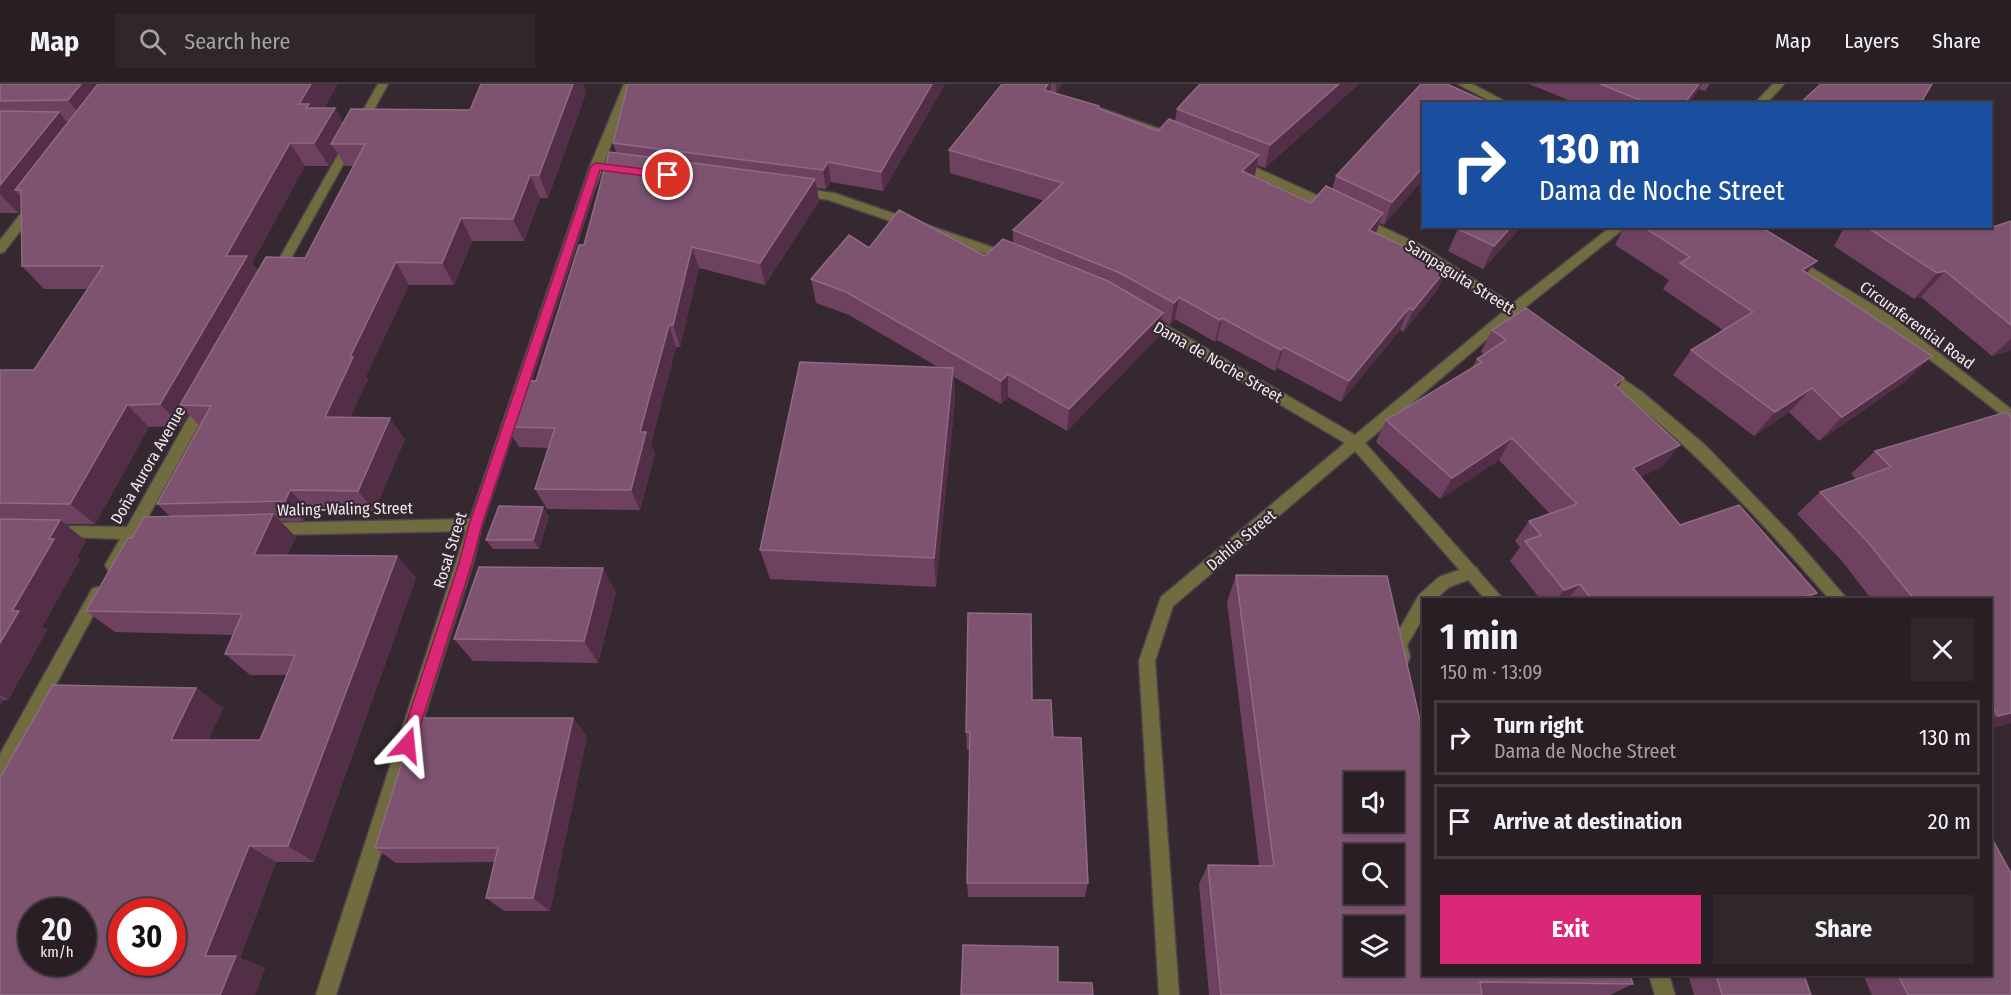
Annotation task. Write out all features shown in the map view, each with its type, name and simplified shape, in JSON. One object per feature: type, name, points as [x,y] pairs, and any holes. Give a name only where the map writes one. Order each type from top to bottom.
[{"type":"street","points":[[267,291],[383,84]]},
{"type":"street","name":"Rosal Street","points":[[326,995],[465,563],[475,525],[596,166],[629,84]]},
{"type":"street","points":[[1463,84],[1501,102]]},
{"type":"street","points":[[1761,102],[1779,84]]},
{"type":"street","points":[[1086,107],[1118,116],[1168,135]]},
{"type":"street","name":"Sampaguita Streett","points":[[1220,157],[1415,247],[1548,333]]},
{"type":"street","points":[[596,166],[634,171]]},
{"type":"street","points":[[784,190],[830,196],[980,246],[1024,264]]},
{"type":"street","points":[[0,249],[43,194]]},
{"type":"street","name":"Dahlia Street","points":[[1169,995],[1147,661],[1167,602],[1513,310],[1618,228]]},
{"type":"street","name":"Circumferential Road","points":[[1777,251],[1886,318],[2008,409]]},
{"type":"street","name":"Dama de Noche Street","points":[[1132,311],[1356,443],[1494,598]]},
{"type":"street","points":[[1592,362],[1645,399],[1756,503],[1838,598]]},
{"type":"street","name":"Doña Aurora Avenue","points":[[0,771],[209,394]]},
{"type":"street","name":"Waling-Waling Street","points":[[248,530],[475,525]]},
{"type":"street","points":[[44,532],[154,532]]},
{"type":"street","points":[[1427,598],[1444,582],[1471,572]]},
{"type":"street","points":[[1404,668],[1399,644],[1422,604]]},
{"type":"street","points":[[1659,976],[1665,995]]},
{"type":"building","points":[[0,84],[81,84],[68,100],[0,101]]},
{"type":"building","points":[[98,84],[311,84],[299,104],[309,104],[306,108],[335,108],[314,143],[290,143],[226,256],[247,256],[160,404],[127,405],[70,504],[0,503],[0,370],[34,370],[103,266],[22,266],[21,190],[15,190]]},
{"type":"building","points":[[481,84],[573,84],[539,175],[530,175],[513,219],[461,218],[442,263],[396,262],[350,357],[353,357],[325,417],[390,418],[358,491],[290,490],[285,501],[157,504],[211,406],[180,405],[266,257],[305,258],[365,144],[331,144],[351,109],[470,110]]},
{"type":"building","points":[[628,84],[932,84],[881,172],[828,162],[823,170],[613,143]]},
{"type":"building","points":[[1002,84],[1048,84],[1044,90],[1099,106],[1098,108],[1158,131],[1169,119],[1259,155],[1242,171],[1311,203],[1326,186],[1383,213],[1369,230],[1448,267],[1413,310],[1409,308],[1349,381],[1284,347],[1281,350],[1222,318],[1220,320],[1179,297],[1174,303],[1120,273],[1013,230],[1063,183],[949,150]]},
{"type":"building","points":[[1200,84],[1339,84],[1270,145],[1177,109]]},
{"type":"building","points":[[1421,84],[1447,84],[1487,102],[1422,102],[1422,168],[1392,202],[1336,176]]},
{"type":"building","points":[[1600,84],[1699,84],[1686,102],[1645,102]]},
{"type":"building","points":[[1821,84],[1932,84],[1921,102],[1801,102]]},
{"type":"building","points":[[0,111],[59,112],[0,185]]},
{"type":"building","points":[[609,152],[815,179],[760,263],[692,247],[673,325],[669,325],[640,432],[646,432],[631,490],[535,489],[555,428],[507,427],[523,380],[536,381],[579,245],[584,245]]},
{"type":"building","points":[[899,210],[985,256],[1003,239],[1108,281],[1163,313],[1069,409],[1008,374],[1001,381],[846,292],[811,279],[849,235],[869,248]]},
{"type":"building","points":[[2011,221],[2011,325],[1945,271],[1937,273],[1868,228],[1982,228],[1984,230]]},
{"type":"building","points":[[1459,228],[1510,228],[1494,246]]},
{"type":"building","points":[[1645,228],[1762,228],[1817,261],[1802,270],[1932,356],[1842,417],[1812,388],[1775,412],[1691,350],[1753,312],[1680,263],[1690,257]]},
{"type":"building","points":[[1526,308],[1624,378],[1615,385],[1680,445],[1633,468],[1680,525],[1739,505],[1817,593],[1807,596],[1808,598],[1590,598],[1580,584],[1564,590],[1525,541],[1541,535],[1529,521],[1577,504],[1512,438],[1452,478],[1386,420],[1482,362],[1477,359],[1506,340],[1492,330]]},
{"type":"building","points":[[800,362],[953,368],[934,558],[760,550]]},
{"type":"building","points":[[2006,412],[2011,417],[2011,713],[1998,716],[1994,709],[1992,710],[1992,598],[1913,598],[1866,540],[1820,492],[1891,467],[1875,451]]},
{"type":"building","points":[[499,506],[543,507],[533,540],[486,540]]},
{"type":"building","points":[[273,514],[254,555],[397,556],[288,846],[249,846],[205,956],[236,956],[220,995],[0,995],[0,778],[53,685],[196,688],[171,740],[260,740],[295,655],[225,654],[242,614],[86,611],[128,538],[132,538],[144,517]]},
{"type":"building","points":[[0,519],[60,520],[49,539],[54,539],[12,611],[19,611],[0,643]]},
{"type":"building","points":[[479,567],[603,568],[584,641],[454,639]]},
{"type":"building","points":[[1236,575],[1387,576],[1422,729],[1422,976],[1630,976],[1633,984],[1480,982],[1482,995],[1221,995],[1208,865],[1274,866]]},
{"type":"building","points":[[968,613],[1031,614],[1032,700],[1051,700],[1053,737],[1081,738],[1088,883],[967,883],[970,732],[966,732]]},
{"type":"building","points":[[416,718],[573,718],[533,898],[486,898],[498,848],[375,848]]},
{"type":"building","points":[[1992,839],[2011,873],[2011,995],[1908,995],[1898,976],[1992,976]]},
{"type":"building","points":[[963,945],[1058,947],[1058,982],[1092,983],[1093,995],[961,995]]},
{"type":"building","points":[[1716,976],[1804,976],[1811,995],[1722,995]]},
{"type":"route","points":[[407,745],[475,525],[596,166],[668,175]]}]
